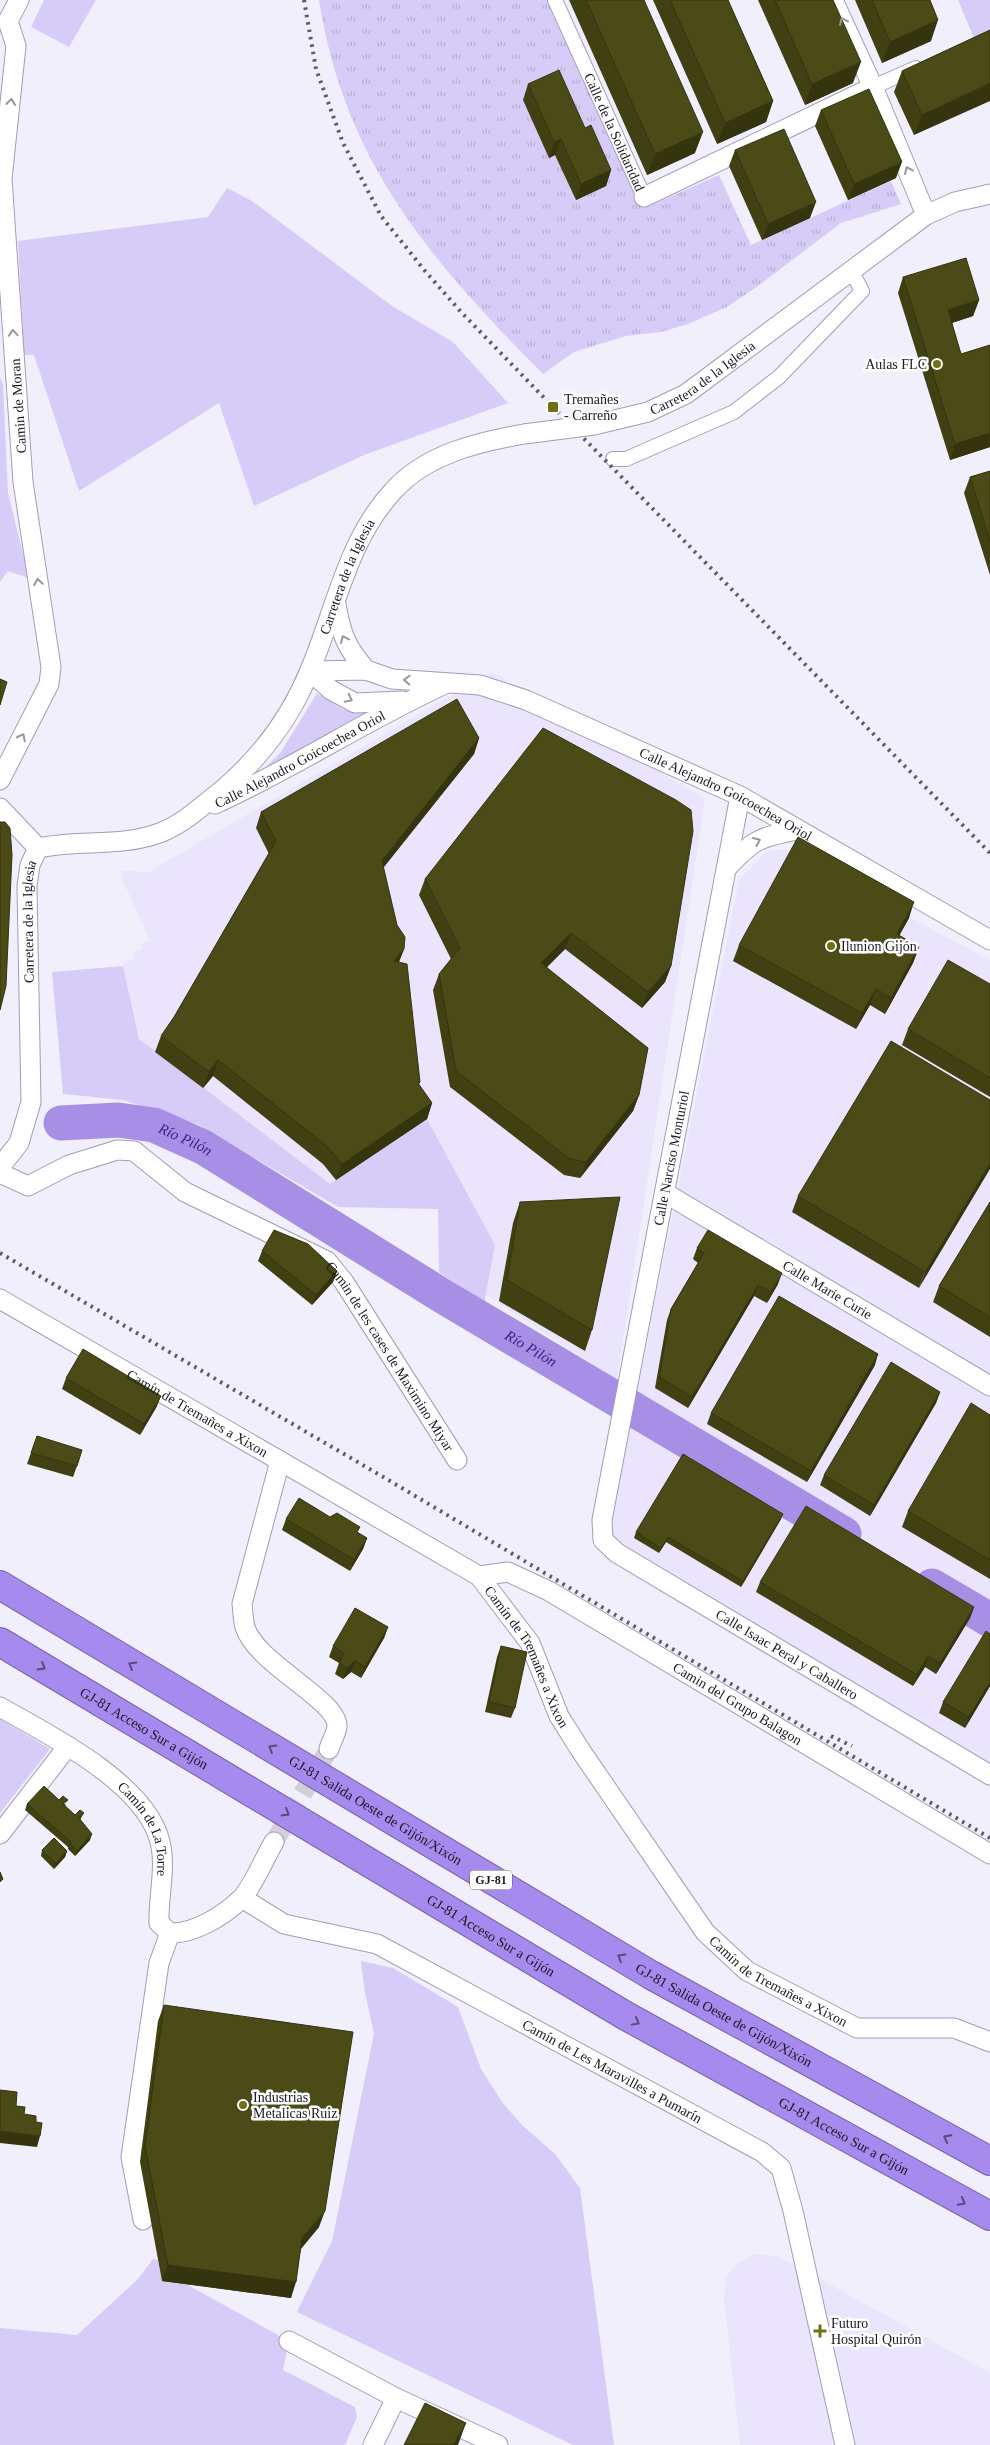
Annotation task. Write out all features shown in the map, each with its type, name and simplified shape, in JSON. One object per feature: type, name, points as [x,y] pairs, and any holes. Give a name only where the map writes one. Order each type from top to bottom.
[{"type":"highway","name":"GJ-81 Salida Oeste de Gijón/Xixón","points":[[0,1585],[651,1975],[990,2161]]},
{"type":"highway","name":"GJ-81 Acceso Sur a Gijón","points":[[0,1642],[626,2016],[990,2216]]},
{"type":"street","points":[[4,20],[19,0]]},
{"type":"street","name":"Calle de la Solidaridad","points":[[555,0],[644,197],[873,87],[928,63]]},
{"type":"street","points":[[833,0],[873,87],[926,216]]},
{"type":"street","name":"Camin de Moran","points":[[0,780],[48,684],[51,667],[23,482],[2,180],[16,46],[4,20]]},
{"type":"street","points":[[0,70],[16,46]]},
{"type":"street","name":"Carretera de la Iglesia","points":[[0,1167],[19,1143],[31,1102],[27,886],[30,865],[38,848],[54,845],[126,842],[162,832],[193,814],[242,773],[276,731],[294,704],[310,671],[348,562],[367,526],[394,489],[419,470],[450,453],[481,442],[524,434],[594,425],[648,412],[686,394],[926,216],[955,202],[990,194]]},
{"type":"street","points":[[613,459],[626,459],[690,433],[734,412],[779,377],[862,291],[851,270]]},
{"type":"street","name":"Calle Alejandro Goicoechea Oriol","points":[[335,602],[341,632],[351,653],[366,670]]},
{"type":"street","name":"Calle Alejandro Goicoechea Oriol","points":[[310,671],[366,670],[392,680],[480,685],[526,700],[740,796],[990,940]]},
{"type":"street","name":"Calle Alejandro Goicoechea Oriol","points":[[310,671],[330,690],[355,703],[406,701]]},
{"type":"street","name":"Calle Alejandro Goicoechea Oriol","points":[[193,814],[250,788],[406,701],[448,682]]},
{"type":"street","name":"Calle Narciso Monturiol","points":[[602,1520],[740,796]]},
{"type":"street","points":[[0,808],[8,823],[38,848]]},
{"type":"street","points":[[726,869],[747,845],[771,835],[798,830]]},
{"type":"street","name":"Camin de les cases de Maximino Miyar","points":[[0,1173],[28,1186],[69,1165],[117,1150],[134,1151],[185,1192],[327,1261],[344,1282],[457,1460]]},
{"type":"street","name":"Calle Marie Curie","points":[[665,1193],[990,1386]]},
{"type":"street","name":"Camín de Tremañes a Xixon","points":[[0,1299],[479,1576],[530,1643],[558,1716],[581,1751],[705,1932],[747,1971],[857,2028],[954,2028],[990,2042]]},
{"type":"street","points":[[280,1461],[242,1604],[245,1628],[264,1654],[288,1677],[319,1698],[332,1711],[337,1726],[329,1749]]},
{"type":"street","name":"Calle Isaac Peral y Caballero","points":[[602,1520],[602,1540],[617,1553],[990,1775]]},
{"type":"street","name":"Camin del Grupo Balagon","points":[[479,1576],[508,1572],[549,1591],[990,1854]]},
{"type":"street","name":"Camín de La Torre","points":[[0,1707],[68,1746],[93,1763],[139,1802],[158,1835],[163,1865],[159,1923],[170,1933]]},
{"type":"street","points":[[0,1834],[68,1746]]},
{"type":"street","points":[[144,2220],[131,2157],[158,1963],[170,1933],[181,1934],[198,1927],[242,1898],[274,1842]]},
{"type":"street","name":"Camín de Les Maravilles a Pumarín","points":[[242,1898],[284,1924],[377,1944],[762,2152],[781,2168],[793,2211],[845,2445]]},
{"type":"street","points":[[289,2340],[396,2398],[498,2445]]},
{"type":"street","points":[[373,2445],[396,2398]]},
{"type":"shaded area","points":[[491,672],[705,799],[617,1380],[486,1295],[495,1245],[427,1119],[330,1185],[139,1039],[123,966],[123,962],[134,959],[133,952],[143,949],[141,944],[150,940],[123,881],[121,870],[147,873]]},
{"type":"shaded area","points":[[786,849],[990,961],[990,1788],[604,1559],[739,880],[766,852]]},
{"type":"shaded area","name":"Futuro Hospital Quirón","points":[[753,2254],[780,2257],[990,2373],[990,2445],[740,2445],[724,2298],[726,2277],[736,2264]]},
{"type":"green space","points":[[44,0],[96,0],[69,47],[31,27]]},
{"type":"green space","points":[[319,0],[550,0],[645,208],[719,175],[751,245],[891,181],[901,204],[841,223],[727,307],[688,324],[661,332],[626,336],[574,352],[543,374],[465,291],[430,249],[399,206],[372,160],[349,111],[331,58]]},
{"type":"green space","points":[[958,0],[990,0],[990,48],[980,52]]},
{"type":"green space","points":[[227,188],[252,201],[392,306],[453,342],[508,403],[364,455],[254,506],[219,403],[79,491],[34,355],[24,355],[18,241],[208,217]]},
{"type":"green space","points":[[0,378],[3,384],[8,493],[29,578],[8,571],[0,582]]},
{"type":"green space","points":[[317,693],[344,710],[364,713],[364,715],[259,774],[281,752]]},
{"type":"green space","points":[[123,966],[139,1039],[330,1184],[427,1119],[495,1245],[484,1305],[439,1272],[438,1209],[338,1207],[199,1125],[123,1100],[63,1094],[52,972]]},
{"type":"green space","points":[[0,1719],[50,1749],[0,1813]]},
{"type":"green space","points":[[361,1961],[393,1968],[458,2007],[481,2069],[502,2102],[522,2125],[555,2154],[580,2188],[614,2445],[573,2445],[297,2312],[332,2241],[374,2034],[365,1993]]},
{"type":"green space","points":[[153,2259],[158,2260],[162,2281],[186,2284],[289,2341],[283,2370],[355,2407],[357,2417],[345,2445],[0,2445],[0,2328],[77,2335],[137,2280]]},
{"type":"building","points":[[586,0],[644,0],[703,132],[655,154]]},
{"type":"building","points":[[670,0],[728,0],[773,101],[725,123]]},
{"type":"building","points":[[775,0],[833,0],[861,62],[812,84]]},
{"type":"building","points":[[872,0],[930,0],[938,20],[890,42]]},
{"type":"building","points":[[990,30],[990,83],[922,115],[902,71]]},
{"type":"building","points":[[559,70],[585,128],[591,125],[611,170],[581,184],[561,139],[554,142],[528,84]]},
{"type":"building","points":[[869,89],[902,162],[854,184],[821,110]]},
{"type":"building","points":[[784,129],[816,202],[768,224],[735,150]]},
{"type":"building","name":"Aulas FLC","points":[[966,258],[979,300],[948,310],[961,354],[990,345],[990,433],[955,444],[903,277]]},
{"type":"building","points":[[990,471],[990,541],[970,477]]},
{"type":"building","points":[[0,679],[7,682],[0,705]]},
{"type":"building","points":[[457,699],[479,738],[382,861],[397,925],[405,937],[404,949],[394,961],[407,964],[420,1082],[418,1083],[432,1103],[342,1164],[329,1148],[218,1060],[209,1072],[161,1036],[174,1017],[276,841],[261,812]]},
{"type":"building","points":[[543,728],[691,810],[693,831],[671,966],[648,992],[571,933],[541,963],[648,1048],[639,1095],[586,1162],[570,1159],[456,1071],[439,974],[460,948],[425,879]]},
{"type":"building","points":[[0,822],[5,822],[10,828],[12,855],[6,986],[0,1010]]},
{"type":"building","points":[[798,837],[914,902],[897,934],[919,947],[891,998],[876,989],[862,1013],[739,945]]},
{"type":"building","points":[[948,960],[990,984],[990,1078],[908,1029]]},
{"type":"building","points":[[891,1041],[990,1100],[990,1163],[925,1272],[798,1196]]},
{"type":"building","points":[[620,1197],[592,1330],[507,1280],[520,1202]]},
{"type":"building","points":[[990,1202],[990,1317],[939,1286]]},
{"type":"building","points":[[274,1230],[308,1244],[337,1271],[316,1295],[262,1251]]},
{"type":"building","points":[[708,1230],[782,1273],[771,1292],[758,1285],[692,1397],[659,1377],[671,1309],[704,1253],[697,1248]]},
{"type":"building","points":[[779,1296],[878,1354],[811,1471],[711,1413]]},
{"type":"building","points":[[83,1349],[161,1396],[144,1424],[66,1378]]},
{"type":"building","points":[[891,1362],[940,1392],[874,1505],[824,1475]]},
{"type":"building","points":[[971,1403],[990,1415],[990,1560],[908,1511]]},
{"type":"building","points":[[37,1436],[82,1450],[77,1466],[31,1453]]},
{"type":"building","points":[[683,1454],[783,1514],[743,1581],[668,1537],[661,1548],[636,1532]]},
{"type":"building","points":[[299,1498],[330,1517],[337,1513],[360,1527],[357,1532],[367,1538],[354,1560],[286,1519]]},
{"type":"building","points":[[806,1506],[974,1607],[940,1663],[928,1656],[917,1675],[760,1582]]},
{"type":"building","points":[[355,1608],[388,1627],[365,1667],[355,1661],[347,1668],[339,1663],[344,1653],[333,1646]]},
{"type":"building","points":[[986,1631],[990,1634],[990,1682],[969,1717],[943,1702]]},
{"type":"building","points":[[501,1646],[527,1652],[515,1708],[489,1702]]},
{"type":"building","points":[[44,1786],[59,1800],[63,1796],[68,1800],[63,1804],[75,1815],[80,1810],[84,1813],[79,1818],[92,1834],[77,1851],[70,1844],[71,1842],[27,1804]]},
{"type":"building","points":[[54,1838],[67,1851],[56,1863],[42,1850]]},
{"type":"building","name":"Industrias Metalicas Ruiz","points":[[164,2005],[353,2032],[325,2211],[302,2238],[296,2282],[168,2265],[145,2146]]},
{"type":"building","points":[[0,2090],[17,2092],[16,2106],[25,2107],[24,2114],[36,2116],[36,2122],[42,2123],[40,2136],[0,2131]]},
{"type":"building","points":[[425,2403],[466,2423],[453,2445],[404,2445]]},
{"type":"waterway","name":"Río Pilón","points":[[61,1123],[118,1120],[154,1125],[203,1147],[444,1297],[844,1534]]},
{"type":"waterway","name":"Río Pilón","points":[[932,1586],[990,1620]]},
{"type":"tunnel","points":[[274,1842],[329,1749]]},
{"type":"railway","points":[[304,0],[316,69],[343,143],[381,216],[425,271],[462,313],[553,407],[990,853]]},
{"type":"railway","points":[[0,1253],[385,1478],[990,1838]]},
{"type":"railway","points":[[831,1736],[852,1746]]},
{"type":"place","name":"Aulas FLC","points":[[937,364]]},
{"type":"place","name":"Tremañes - Carreño","points":[[553,407]]},
{"type":"place","name":"Ilunion Gijón","points":[[831,946]]},
{"type":"place","name":"Industrias Metalicas Ruiz","points":[[243,2105]]},
{"type":"place","name":"Futuro Hospital Quirón","points":[[820,2331]]}]
